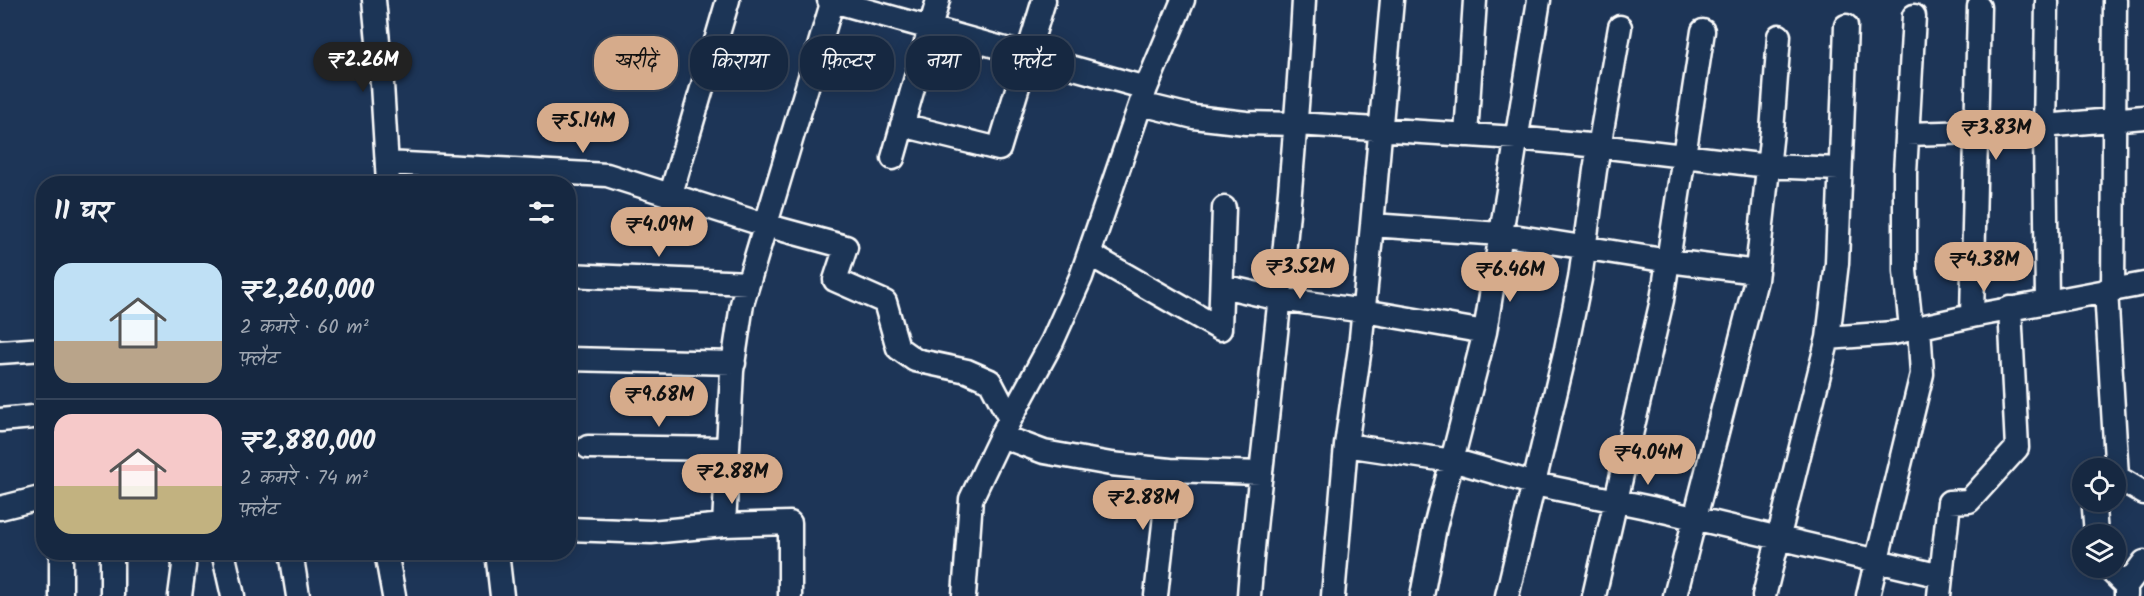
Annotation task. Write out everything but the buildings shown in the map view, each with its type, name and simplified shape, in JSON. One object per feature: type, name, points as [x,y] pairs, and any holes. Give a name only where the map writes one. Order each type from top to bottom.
[{"type":"street","points":[[374,0],[387,173],[607,175],[765,225],[846,247],[835,280],[885,302],[898,348],[915,360],[967,371],[990,381],[1005,428],[1044,452],[1111,464],[1170,470],[1260,473]]},
{"type":"street","points":[[670,196],[728,0]]},
{"type":"street","points":[[724,525],[734,363],[742,304],[831,0],[992,45]]},
{"type":"street","points":[[893,158],[938,0]]},
{"type":"street","points":[[1034,36],[1044,0]]},
{"type":"street","points":[[964,596],[971,499],[1005,428],[1052,342],[1081,277],[1143,96],[1183,0]]},
{"type":"street","points":[[1249,596],[1297,124],[1304,0]]},
{"type":"street","points":[[1333,596],[1346,445],[1364,310],[1392,0]]},
{"type":"street","points":[[1466,135],[1476,0]]},
{"type":"street","points":[[1422,596],[1435,527],[1485,332],[1539,0]]},
{"type":"street","points":[[2115,0],[2116,119],[2110,289],[2115,458]]},
{"type":"street","points":[[2047,2],[2045,125],[2047,301]]},
{"type":"street","points":[[1972,316],[1979,7]]},
{"type":"street","points":[[1868,596],[1922,374],[1905,271],[1905,173],[1914,16]]},
{"type":"street","points":[[1764,596],[1828,338],[1837,263],[1846,26]]},
{"type":"street","points":[[1507,596],[1566,349],[1620,27]]},
{"type":"street","points":[[1594,596],[1647,373],[1669,261],[1703,31]]},
{"type":"street","points":[[1676,596],[1757,272],[1779,36]]},
{"type":"street","points":[[1074,71],[1194,117],[1246,123],[1297,124],[1516,138],[1768,166],[1839,169]]},
{"type":"street","points":[[902,125],[999,149],[1017,90]]},
{"type":"street","points":[[1907,134],[1977,132],[2144,117]]},
{"type":"street","points":[[1089,254],[1220,329],[1224,208]]},
{"type":"street","points":[[1372,225],[1500,234],[1669,261],[1757,272]]},
{"type":"street","points":[[576,275],[748,284]]},
{"type":"street","points":[[1828,338],[1893,333],[2010,308],[2144,284]]},
{"type":"street","points":[[1222,286],[1280,299],[1364,310],[1485,332]]},
{"type":"street","points":[[1346,445],[1452,461],[1534,484],[1616,500],[1877,560],[1940,586],[1949,502],[1969,501],[2017,448],[2010,308]]},
{"type":"street","points":[[0,352],[36,350]]},
{"type":"street","points":[[576,359],[734,363]]},
{"type":"street","points":[[0,420],[36,417]]},
{"type":"street","points":[[588,447],[728,449]]},
{"type":"street","points":[[1156,596],[1170,470]]},
{"type":"street","points":[[2126,484],[2144,493]]},
{"type":"street","points":[[0,508],[36,499]]},
{"type":"street","points":[[576,529],[651,532],[724,525],[790,523],[790,596]]},
{"type":"street","points":[[61,596],[62,560]]},
{"type":"street","points":[[112,560],[112,596]]},
{"type":"street","points":[[180,596],[184,560]]},
{"type":"street","points":[[225,560],[233,596]]},
{"type":"street","points":[[292,560],[298,596]]},
{"type":"street","points":[[387,560],[394,596]]},
{"type":"street","points":[[498,560],[502,596]]},
{"type":"street","points":[[2116,578],[2126,591],[2144,562]]}]
